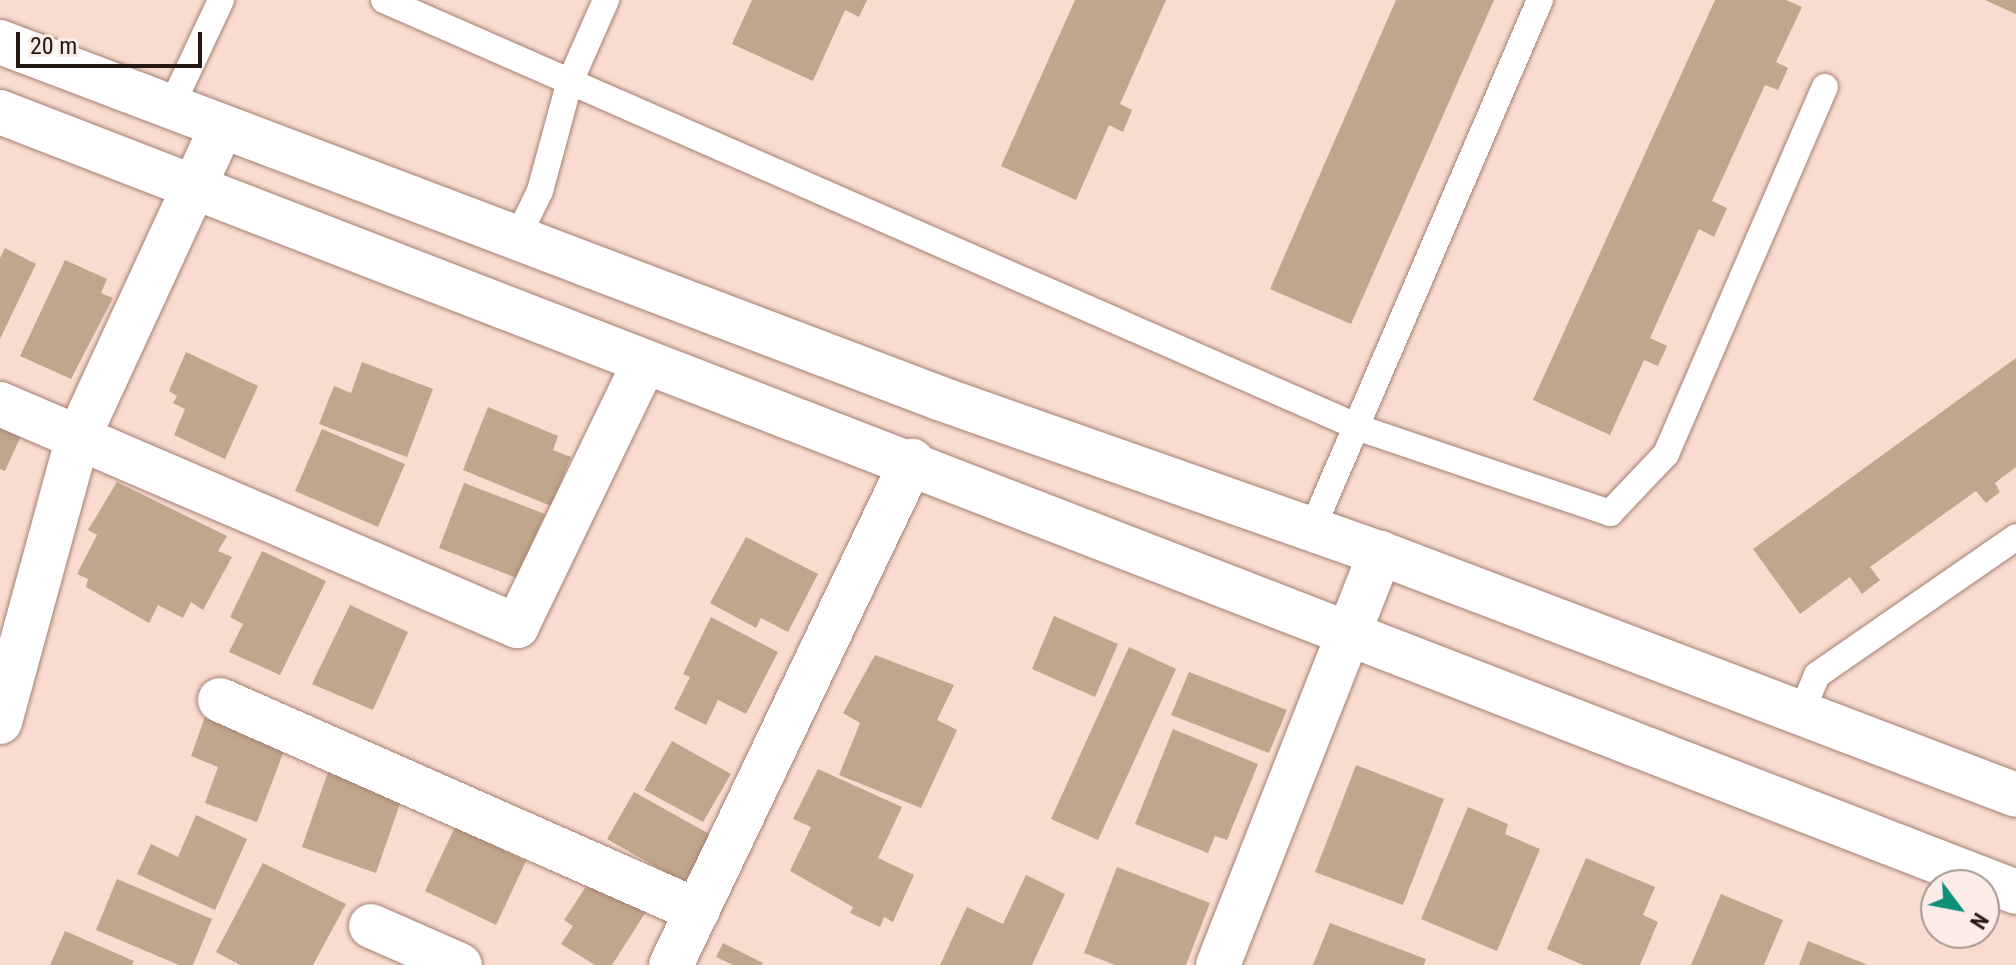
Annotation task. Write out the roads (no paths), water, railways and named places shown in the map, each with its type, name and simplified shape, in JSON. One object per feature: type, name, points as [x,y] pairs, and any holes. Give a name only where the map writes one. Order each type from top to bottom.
[{"type":"street","points":[[0,42],[939,398],[1380,553],[2016,795]]},
{"type":"street","points":[[0,112],[195,184],[644,363],[912,461],[1346,635],[2016,892]]},
{"type":"street","points":[[0,722],[77,440],[221,128]]},
{"type":"street","points":[[0,404],[77,440],[517,626],[644,363]]},
{"type":"street","points":[[671,965],[912,461]]},
{"type":"street","points":[[1218,965],[1380,553]]},
{"type":"street","points":[[220,700],[698,911]]},
{"type":"street","points":[[371,926],[460,965]]},
{"type":"lane","points":[[170,109],[221,0]]},
{"type":"lane","points":[[384,0],[569,84],[1357,426],[1610,513],[1666,454],[1825,87]]},
{"type":"lane","points":[[517,238],[540,191],[569,84],[606,0]]},
{"type":"lane","points":[[1312,529],[1540,0]]},
{"type":"lane","points":[[1801,713],[1817,675],[2016,537]]}]
